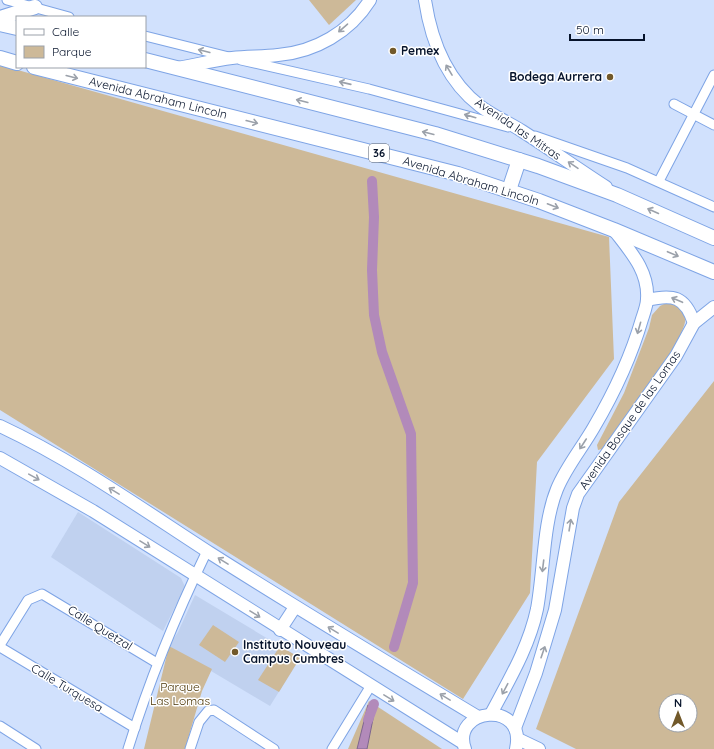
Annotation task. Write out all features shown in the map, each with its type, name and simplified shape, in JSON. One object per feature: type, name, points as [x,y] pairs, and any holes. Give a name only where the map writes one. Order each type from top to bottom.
[{"type":"main road","points":[[0,18],[35,7]]},
{"type":"main road","points":[[0,24],[16,28]]},
{"type":"main road","points":[[0,58],[16,63]]},
{"type":"main road","points":[[146,60],[174,69],[435,134],[519,160],[617,195],[714,238]]},
{"type":"main road","name":"Avenida Abraham Lincoln","points":[[40,68],[406,160],[509,190],[614,230],[714,272]]},
{"type":"main road","points":[[509,190],[519,160]]},
{"type":"street","points":[[7,0],[66,16]]},
{"type":"street","points":[[174,69],[232,58],[299,52],[319,45],[331,39],[349,23],[370,0]]},
{"type":"street","name":"Avenida las Mitras","points":[[425,0],[435,43],[448,70],[460,87],[479,105],[617,195]]},
{"type":"street","points":[[146,36],[232,58],[405,98],[521,131],[627,168],[659,181],[714,207]]},
{"type":"street","points":[[659,181],[714,75]]},
{"type":"street","points":[[674,104],[714,124]]},
{"type":"street","name":"Avenida Bosque de las Lomas","points":[[491,714],[517,666],[529,636],[537,610],[551,508],[556,490],[563,475],[594,427],[614,388],[636,338],[647,300],[647,285],[643,272],[614,230]]},
{"type":"street","points":[[647,300],[663,296],[678,299],[689,308],[694,323]]},
{"type":"street","name":"Avenida Bosque de las Lomas","points":[[516,739],[554,617],[573,508],[578,494],[676,356],[694,323],[714,307]]},
{"type":"street","points":[[0,426],[72,465],[142,508],[295,607],[478,717]]},
{"type":"street","points":[[0,458],[93,512],[464,746],[465,732],[468,725],[478,717],[491,714],[501,716],[509,721],[516,739],[539,749]]},
{"type":"street","points":[[128,749],[157,663],[195,576],[208,551]]},
{"type":"street","name":"Calle Quetzal","points":[[0,646],[28,600],[42,594],[157,663]]},
{"type":"street","points":[[280,630],[295,607]]},
{"type":"street","name":"Calle Turquesa","points":[[0,646],[135,728]]},
{"type":"street","points":[[332,749],[370,687]]},
{"type":"street","points":[[190,749],[199,722],[208,711],[214,710],[263,746],[274,749]]},
{"type":"street","points":[[0,726],[36,749]]},
{"type":"shaded area","points":[[78,512],[181,578],[185,587],[163,631],[51,557]]},
{"type":"shaded area","name":"Instituto Nouveau Campus Cumbres","points":[[195,595],[300,658],[270,706],[169,646],[178,632]]},
{"type":"shaded area","points":[[368,705],[375,709],[367,749],[357,749]]},
{"type":"green space","points":[[309,0],[356,0],[329,25]]},
{"type":"green space","points":[[0,65],[609,237],[614,359],[537,462],[530,593],[463,699],[0,410]]},
{"type":"green space","points":[[668,302],[674,302],[686,315],[683,328],[676,345],[652,384],[602,449],[598,450],[597,445],[624,393],[649,328],[652,315],[660,306]]},
{"type":"green space","points":[[714,381],[714,749],[576,749],[536,729],[619,502]]},
{"type":"green space","points":[[213,625],[239,642],[225,662],[199,645]]},
{"type":"green space","name":"Parque Las Lomas","points":[[169,646],[212,669],[202,691],[185,749],[144,749]]},
{"type":"green space","points":[[280,646],[300,658],[279,692],[258,680]]},
{"type":"green space","points":[[369,701],[442,749],[348,749]]},
{"type":"waterway","points":[[372,181],[374,217],[372,270],[374,315],[382,352],[411,434],[413,583],[394,647]]},
{"type":"waterway","points":[[368,720],[374,704]]},
{"type":"place","name":"Pemex","points":[[393,51]]},
{"type":"place","name":"Bodega Aurrera","points":[[610,77]]},
{"type":"place","name":"Instituto Nouveau Campus Cumbres","points":[[235,652]]}]
